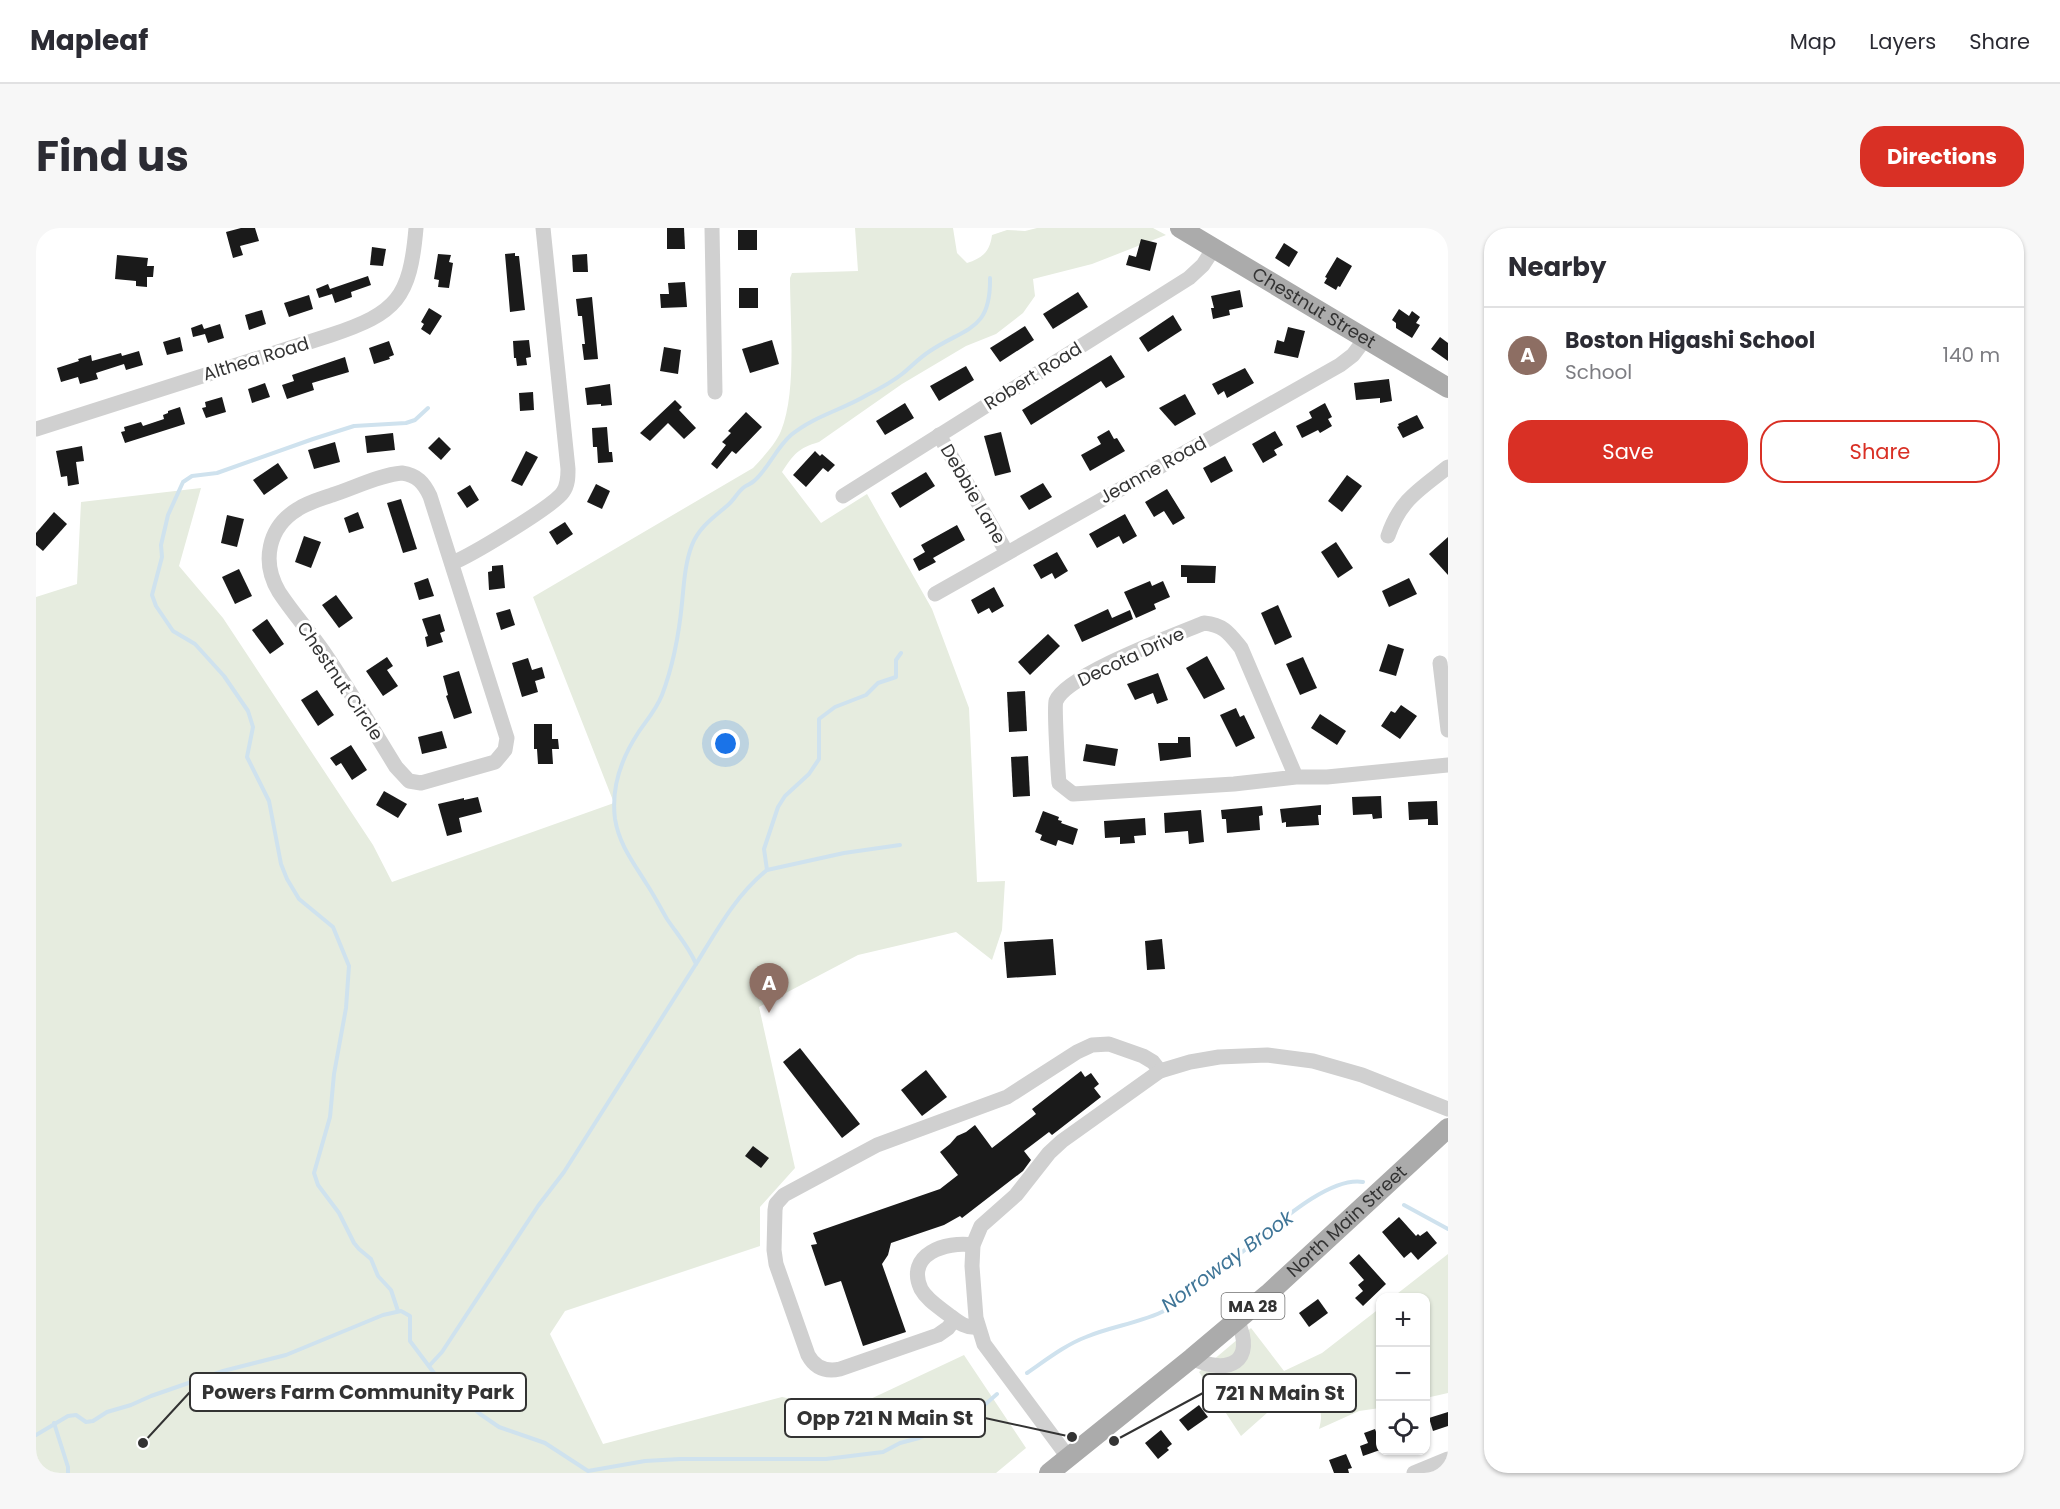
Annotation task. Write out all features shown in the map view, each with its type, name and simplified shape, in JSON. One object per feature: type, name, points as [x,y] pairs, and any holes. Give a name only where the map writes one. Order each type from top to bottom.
[{"type":"main road","name":"Chestnut Street","points":[[1180,228],[1448,388]]},
{"type":"main road","name":"North Main Street","points":[[1048,1473],[1238,1320],[1448,1128]]},
{"type":"street","name":"Althea Road","points":[[36,429],[332,335],[377,317],[390,308],[404,289],[412,262],[416,228]]},
{"type":"street","points":[[452,563],[479,550],[557,499],[566,486],[568,469],[543,228]]},
{"type":"street","points":[[712,228],[715,392]]},
{"type":"street","name":"Robert Road","points":[[843,496],[1189,278],[1203,266],[1214,248]]},
{"type":"street","name":"Jeanne Road","points":[[935,594],[1340,365],[1353,355],[1365,339]]},
{"type":"street","name":"Debbie Lane","points":[[939,435],[1007,553]]},
{"type":"street","points":[[1388,536],[1397,513],[1407,500],[1448,467]]},
{"type":"street","name":"Chestnut Circle","points":[[402,473],[416,477],[427,490],[452,563],[504,726],[507,744],[502,755],[490,765],[427,782],[415,783],[400,772],[321,648],[279,591],[269,568],[269,552],[280,524],[298,509],[402,473]]},
{"type":"street","name":"Decota Drive","points":[[1296,777],[1241,648],[1218,624],[1204,623],[1090,673],[1065,688],[1055,702],[1059,783],[1073,794],[1234,784],[1296,777],[1327,777],[1448,765]]},
{"type":"street","points":[[1440,663],[1448,730]]},
{"type":"street","points":[[954,1320],[945,1331],[930,1338],[837,1370],[828,1371],[819,1368],[808,1355],[776,1264],[772,1236],[776,1204],[790,1192],[856,1155],[887,1141],[1007,1097],[1092,1045],[1110,1044],[1143,1056],[1153,1062],[1160,1071]]},
{"type":"street","points":[[1068,1457],[989,1352],[978,1327],[972,1266],[973,1245],[981,1226],[1016,1195],[1055,1147],[1160,1071],[1190,1062],[1219,1057],[1248,1055],[1313,1061],[1362,1076],[1448,1109]]},
{"type":"street","points":[[973,1245],[959,1244],[938,1248],[923,1260],[918,1272],[921,1287],[926,1296],[954,1320],[968,1327],[978,1327]]},
{"type":"street","points":[[1192,1358],[1207,1365],[1219,1367],[1227,1366],[1236,1359],[1243,1352],[1245,1343],[1238,1320]]},
{"type":"street","points":[[1414,1473],[1448,1459]]},
{"type":"shaded area","points":[[855,228],[953,228],[957,253],[967,263],[985,253],[992,235],[1007,230],[1153,228],[1166,235],[1092,264],[1033,279],[1035,296],[1023,313],[996,334],[966,346],[902,384],[819,442],[801,449],[782,472],[821,523],[867,494],[932,609],[969,708],[977,882],[1005,881],[1002,930],[992,960],[956,932],[858,955],[759,1007],[795,1168],[760,1207],[760,1246],[565,1311],[550,1334],[603,1444],[782,1397],[847,1410],[964,1355],[1026,1448],[996,1473],[36,1473],[36,597],[77,584],[81,502],[201,488],[179,566],[223,618],[373,845],[392,882],[614,803],[533,597],[753,468],[765,455],[781,431],[789,397],[792,356],[790,278],[792,273],[858,271]]},
{"type":"shaded area","points":[[1448,1254],[1448,1393],[1430,1397],[1430,1293],[1398,1293]]},
{"type":"shaded area","points":[[1376,1311],[1376,1409],[1359,1411],[1319,1429],[1321,1414],[1317,1403],[1295,1388],[1241,1436],[1199,1372],[1251,1328],[1284,1371],[1322,1353]]},
{"type":"building","points":[[241,228],[255,228],[259,241],[240,246],[243,255],[233,258],[226,232]]},
{"type":"building","points":[[667,228],[684,228],[685,249],[667,249]]},
{"type":"building","points":[[738,230],[757,230],[757,250],[738,250]]},
{"type":"building","points":[[1141,239],[1157,243],[1150,271],[1126,265],[1129,255],[1136,257]]},
{"type":"building","points":[[1284,243],[1298,252],[1289,267],[1275,258]]},
{"type":"building","points":[[372,247],[386,249],[383,266],[370,265]]},
{"type":"building","points":[[515,253],[515,256],[519,256],[525,310],[510,312],[505,254]]},
{"type":"building","points":[[438,254],[451,255],[449,262],[453,263],[449,288],[438,287],[439,280],[434,279]]},
{"type":"building","points":[[587,254],[588,272],[573,272],[572,255]]},
{"type":"building","points":[[117,255],[148,258],[147,266],[154,266],[153,277],[147,277],[147,287],[136,286],[136,281],[115,279]]},
{"type":"building","points":[[1337,257],[1352,266],[1336,290],[1324,283]]},
{"type":"building","points":[[368,276],[371,285],[351,292],[352,297],[335,303],[332,294],[319,298],[316,289],[328,284],[330,289]]},
{"type":"building","points":[[685,282],[687,307],[661,308],[660,294],[669,294],[668,283]]},
{"type":"building","points":[[739,288],[758,288],[758,308],[739,308]]},
{"type":"building","points":[[1240,290],[1243,307],[1229,310],[1230,315],[1213,319],[1211,308],[1214,308],[1211,296]]},
{"type":"building","points":[[1078,292],[1088,307],[1053,329],[1043,314]]},
{"type":"building","points":[[309,295],[313,309],[289,317],[284,303]]},
{"type":"building","points":[[592,297],[598,359],[584,360],[582,316],[578,316],[576,299]]},
{"type":"building","points":[[429,308],[442,316],[430,335],[421,329],[424,324],[421,322]]},
{"type":"building","points":[[1399,309],[1409,316],[1412,311],[1420,317],[1416,323],[1420,325],[1412,338],[1396,328],[1396,323],[1392,320]]},
{"type":"building","points":[[262,310],[266,324],[249,330],[245,315]]},
{"type":"building","points":[[1173,315],[1182,330],[1148,352],[1139,338]]},
{"type":"building","points":[[202,324],[204,329],[220,324],[224,338],[208,343],[205,334],[193,337],[191,328]]},
{"type":"building","points":[[1025,326],[1034,340],[1000,362],[990,348]]},
{"type":"building","points":[[1288,327],[1305,331],[1298,358],[1274,353],[1277,340],[1284,342]]},
{"type":"building","points":[[180,337],[183,351],[167,355],[163,342]]},
{"type":"building","points":[[1440,337],[1448,343],[1448,361],[1431,349]]},
{"type":"building","points":[[529,340],[531,357],[526,358],[527,365],[517,366],[513,341]]},
{"type":"building","points":[[772,340],[779,364],[750,373],[742,349]]},
{"type":"building","points":[[389,341],[394,355],[389,357],[390,359],[374,364],[369,348]]},
{"type":"building","points":[[664,347],[681,350],[678,374],[660,371]]},
{"type":"building","points":[[139,351],[143,365],[126,370],[124,364],[96,373],[98,379],[80,384],[78,377],[61,382],[57,368],[79,361],[78,359],[91,355],[92,361]]},
{"type":"building","points":[[1111,355],[1125,377],[1106,388],[1101,381],[1031,425],[1022,410]]},
{"type":"building","points":[[345,357],[349,372],[312,383],[314,390],[287,399],[282,385],[294,381],[292,375]]},
{"type":"building","points":[[966,366],[974,380],[939,401],[930,386]]},
{"type":"building","points":[[1245,368],[1254,383],[1227,398],[1224,391],[1218,395],[1212,384]]},
{"type":"building","points":[[1389,379],[1392,401],[1380,403],[1380,398],[1356,400],[1354,383]]},
{"type":"building","points":[[265,383],[270,397],[252,403],[248,389]]},
{"type":"building","points":[[610,384],[612,405],[587,405],[585,388]]},
{"type":"building","points":[[533,392],[534,410],[520,411],[519,393]]},
{"type":"building","points":[[1185,394],[1196,414],[1175,426],[1159,408]]},
{"type":"building","points":[[222,397],[226,412],[206,418],[202,408],[206,407],[205,402]]},
{"type":"building","points":[[675,400],[682,407],[679,410],[696,428],[684,439],[668,423],[650,441],[640,433]]},
{"type":"building","points":[[905,403],[914,418],[885,435],[876,421]]},
{"type":"building","points":[[1325,403],[1332,417],[1328,419],[1332,426],[1320,433],[1318,430],[1302,438],[1296,426],[1312,418],[1309,412]]},
{"type":"building","points":[[180,407],[185,424],[125,443],[121,432],[125,431],[124,427],[141,422],[143,426],[164,419],[163,415],[168,411]]},
{"type":"building","points":[[746,412],[762,427],[736,454],[732,451],[717,469],[711,464],[726,445],[722,442],[731,433],[728,431]]},
{"type":"building","points":[[1417,415],[1424,428],[1403,438],[1397,427],[1398,424]]},
{"type":"building","points":[[607,427],[609,452],[612,452],[613,462],[598,463],[597,447],[593,447],[592,428]]},
{"type":"building","points":[[1109,430],[1125,451],[1090,471],[1081,455],[1101,444],[1097,437]]},
{"type":"building","points":[[1275,431],[1283,445],[1274,450],[1277,455],[1263,463],[1252,444]]},
{"type":"building","points":[[1001,432],[1011,472],[995,476],[984,436]]},
{"type":"building","points":[[393,433],[395,450],[367,453],[365,436]]},
{"type":"building","points":[[439,437],[451,449],[441,460],[428,448]]},
{"type":"building","points":[[335,442],[340,462],[314,469],[308,450]]},
{"type":"building","points":[[82,446],[84,461],[76,462],[79,484],[68,486],[67,476],[61,477],[56,451]]},
{"type":"building","points":[[526,451],[538,457],[522,486],[511,481]]},
{"type":"building","points":[[815,451],[835,465],[828,472],[823,468],[806,487],[793,475]]},
{"type":"building","points":[[1225,456],[1233,471],[1211,483],[1203,468]]},
{"type":"building","points":[[278,463],[288,478],[264,495],[253,480]]},
{"type":"building","points":[[926,472],[935,486],[900,508],[891,493]]},
{"type":"building","points":[[1347,475],[1362,486],[1342,512],[1328,501]]},
{"type":"building","points":[[1043,483],[1052,497],[1029,510],[1020,496]]},
{"type":"building","points":[[596,484],[610,491],[602,509],[587,502]]},
{"type":"building","points":[[470,485],[479,500],[467,508],[457,493]]},
{"type":"building","points":[[1167,489],[1185,518],[1173,525],[1164,511],[1154,517],[1145,502]]},
{"type":"building","points":[[401,499],[417,549],[403,553],[387,503]]},
{"type":"building","points":[[54,512],[67,524],[43,551],[36,545],[36,533]]},
{"type":"building","points":[[358,512],[364,528],[349,533],[344,518]]},
{"type":"building","points":[[1125,514],[1137,536],[1123,544],[1119,536],[1097,548],[1089,534]]},
{"type":"building","points":[[227,515],[244,519],[237,547],[221,543]]},
{"type":"building","points":[[565,522],[573,534],[557,545],[549,532]]},
{"type":"building","points":[[957,525],[965,540],[933,558],[936,562],[919,571],[913,559],[925,552],[921,545]]},
{"type":"building","points":[[304,536],[321,542],[311,568],[295,562]]},
{"type":"building","points":[[1448,537],[1448,575],[1429,554]]},
{"type":"building","points":[[1336,542],[1353,568],[1338,578],[1321,552]]},
{"type":"building","points":[[1057,552],[1068,571],[1055,579],[1052,573],[1041,579],[1033,565]]},
{"type":"building","points":[[503,565],[505,588],[489,590],[488,572],[492,571],[492,566]]},
{"type":"building","points":[[1181,565],[1216,566],[1215,583],[1187,583],[1187,577],[1181,577]]},
{"type":"building","points":[[239,569],[252,596],[235,604],[222,577]]},
{"type":"building","points":[[428,578],[434,596],[419,600],[414,583]]},
{"type":"building","points":[[1409,578],[1417,594],[1389,607],[1382,591]]},
{"type":"building","points":[[1150,581],[1152,586],[1163,581],[1170,597],[1154,604],[1156,609],[1136,618],[1124,592]]},
{"type":"building","points":[[994,587],[1004,606],[992,613],[989,608],[978,614],[971,600]]},
{"type":"building","points":[[336,595],[353,618],[339,628],[322,605]]},
{"type":"building","points":[[1278,605],[1292,637],[1275,645],[1261,613]]},
{"type":"building","points":[[510,609],[515,625],[501,630],[496,613]]},
{"type":"building","points":[[1108,609],[1112,618],[1130,610],[1133,619],[1082,642],[1074,625]]},
{"type":"building","points":[[440,614],[445,631],[440,633],[443,642],[427,647],[425,637],[428,636],[422,619]]},
{"type":"building","points":[[267,619],[284,644],[270,654],[252,630]]},
{"type":"building","points":[[1048,634],[1060,646],[1030,675],[1018,662]]},
{"type":"building","points":[[1388,644],[1404,649],[1396,676],[1379,671]]},
{"type":"building","points":[[1207,656],[1225,689],[1204,699],[1186,668]]},
{"type":"building","points":[[387,657],[393,666],[387,670],[398,686],[383,696],[366,671]]},
{"type":"building","points":[[1303,657],[1317,688],[1300,695],[1286,664]]},
{"type":"building","points":[[528,658],[532,670],[542,667],[545,678],[535,681],[538,692],[522,697],[512,663]]},
{"type":"building","points":[[459,671],[472,713],[454,719],[446,696],[448,695],[443,676]]},
{"type":"building","points":[[1158,673],[1168,700],[1157,704],[1153,693],[1135,700],[1127,684]]},
{"type":"building","points":[[317,690],[334,715],[318,726],[301,700]]},
{"type":"building","points":[[1025,691],[1027,731],[1009,732],[1007,692]]},
{"type":"building","points":[[1401,705],[1417,716],[1400,739],[1381,726],[1391,711],[1395,713]]},
{"type":"building","points":[[1236,708],[1240,717],[1244,715],[1255,738],[1236,747],[1220,715]]},
{"type":"building","points":[[1320,714],[1346,731],[1337,745],[1311,728]]},
{"type":"building","points":[[534,724],[552,724],[552,739],[558,739],[559,749],[552,749],[553,764],[538,764],[537,749],[534,749]]},
{"type":"building","points":[[442,731],[447,748],[422,754],[418,737]]},
{"type":"building","points":[[1178,737],[1190,737],[1191,757],[1160,761],[1158,743],[1178,743]]},
{"type":"building","points":[[1086,744],[1118,749],[1115,766],[1083,761]]},
{"type":"building","points":[[351,745],[367,770],[352,780],[341,763],[336,766],[330,758]]},
{"type":"building","points":[[1028,756],[1030,796],[1013,797],[1011,757]]},
{"type":"building","points":[[384,791],[407,804],[398,818],[376,805]]},
{"type":"building","points":[[1381,796],[1382,818],[1373,819],[1372,814],[1353,815],[1352,797]]},
{"type":"building","points":[[478,797],[482,812],[459,818],[462,832],[447,836],[438,804]]},
{"type":"building","points":[[1437,801],[1438,825],[1428,825],[1428,819],[1409,820],[1408,802]]},
{"type":"building","points":[[1321,805],[1321,815],[1318,815],[1319,825],[1286,827],[1286,822],[1282,823],[1280,809]]},
{"type":"building","points":[[1262,806],[1263,815],[1259,816],[1260,830],[1227,833],[1226,819],[1222,819],[1221,810]]},
{"type":"building","points":[[1201,810],[1204,842],[1189,844],[1188,831],[1165,833],[1164,813]]},
{"type":"building","points":[[1043,811],[1059,817],[1058,820],[1062,821],[1061,823],[1078,829],[1073,845],[1058,840],[1056,846],[1040,840],[1042,835],[1035,832]]},
{"type":"building","points":[[1145,818],[1146,835],[1134,836],[1135,843],[1120,844],[1120,837],[1105,838],[1104,821]]},
{"type":"building","points":[[1053,939],[1056,975],[1007,978],[1004,942]]},
{"type":"building","points":[[1162,939],[1165,969],[1147,970],[1145,941]]},
{"type":"building","points":[[800,1048],[860,1124],[842,1138],[783,1062]]},
{"type":"building","points":[[926,1070],[947,1097],[922,1116],[901,1090]]},
{"type":"building","points":[[1081,1071],[1085,1077],[1091,1073],[1099,1084],[1094,1088],[1101,1097],[1052,1135],[1049,1132],[1024,1151],[1031,1160],[1023,1171],[962,1218],[960,1216],[944,1225],[891,1243],[888,1255],[882,1264],[906,1332],[863,1346],[841,1281],[825,1286],[811,1245],[817,1244],[813,1233],[940,1189],[958,1175],[940,1152],[957,1136],[975,1125],[992,1148],[1036,1114],[1032,1109]]},
{"type":"building","points":[[753,1146],[769,1158],[761,1168],[745,1156]]},
{"type":"building","points":[[1399,1217],[1416,1236],[1427,1231],[1437,1243],[1418,1260],[1411,1252],[1404,1258],[1382,1232]]},
{"type":"building","points":[[1359,1254],[1386,1284],[1363,1306],[1355,1298],[1363,1291],[1358,1285],[1364,1280],[1349,1263]]},
{"type":"building","points":[[1318,1299],[1328,1313],[1309,1327],[1299,1313]]},
{"type":"building","points":[[1199,1405],[1208,1417],[1188,1431],[1179,1420]]},
{"type":"building","points":[[1448,1412],[1448,1426],[1433,1431],[1430,1418]]},
{"type":"building","points":[[1375,1429],[1376,1451],[1363,1456],[1360,1446],[1368,1443],[1364,1433]]},
{"type":"building","points":[[1161,1430],[1172,1444],[1167,1448],[1169,1450],[1158,1459],[1145,1443]]},
{"type":"building","points":[[1346,1454],[1352,1468],[1348,1469],[1349,1473],[1334,1473],[1329,1460]]},
{"type":"waterway","points":[[429,1366],[442,1352],[538,1206],[564,1172],[696,964],[627,852],[617,828],[614,807],[616,785],[622,763],[660,700],[666,684],[675,650],[686,566],[695,539],[712,518],[759,476],[781,446],[800,428],[885,385],[930,351],[974,325],[986,308],[990,278]]},
{"type":"waterway","points":[[398,1311],[391,1290],[378,1276],[371,1259],[354,1243],[339,1213],[318,1185],[314,1173],[330,1117],[334,1074],[346,1008],[349,966],[333,927],[299,899],[281,864],[269,801],[247,757],[253,727],[248,711],[224,676],[195,644],[173,631],[156,606],[152,595],[162,557],[161,545],[168,515],[183,482],[192,476],[217,473],[354,426],[406,423],[415,420],[428,408]]},
{"type":"waterway","points":[[696,964],[736,902],[767,870],[764,849],[778,807],[785,796],[809,774],[819,759],[819,719],[835,707],[866,695],[878,683],[896,677],[896,660],[901,653]]},
{"type":"waterway","points":[[767,870],[844,853],[900,845]]},
{"type":"waterway","name":"Norroway Brook","points":[[1027,1373],[1078,1340],[1166,1310],[1302,1205],[1334,1187],[1349,1182],[1363,1182]]},
{"type":"waterway","name":"Norroway Brook","points":[[1404,1205],[1448,1229]]},
{"type":"waterway","name":"Norroway Brook","points":[[36,1435],[68,1416],[76,1415],[86,1422],[93,1421],[107,1412],[151,1396],[223,1371],[286,1355],[383,1315],[401,1311],[410,1316],[410,1341],[434,1373],[480,1414],[499,1427],[545,1443],[588,1471],[645,1461],[826,1459],[883,1452],[900,1443],[960,1422],[973,1415],[997,1394]]},
{"type":"waterway","points":[[54,1423],[68,1473]]},
{"type":"place","name":"Boston Higashi School","points":[[769,1013]]},
{"type":"place","name":"Opp 721 N Main St","points":[[1072,1437]]},
{"type":"place","name":"721 N Main St","points":[[1114,1441]]},
{"type":"place","name":"Powers Farm Community Park","points":[[143,1443]]}]
